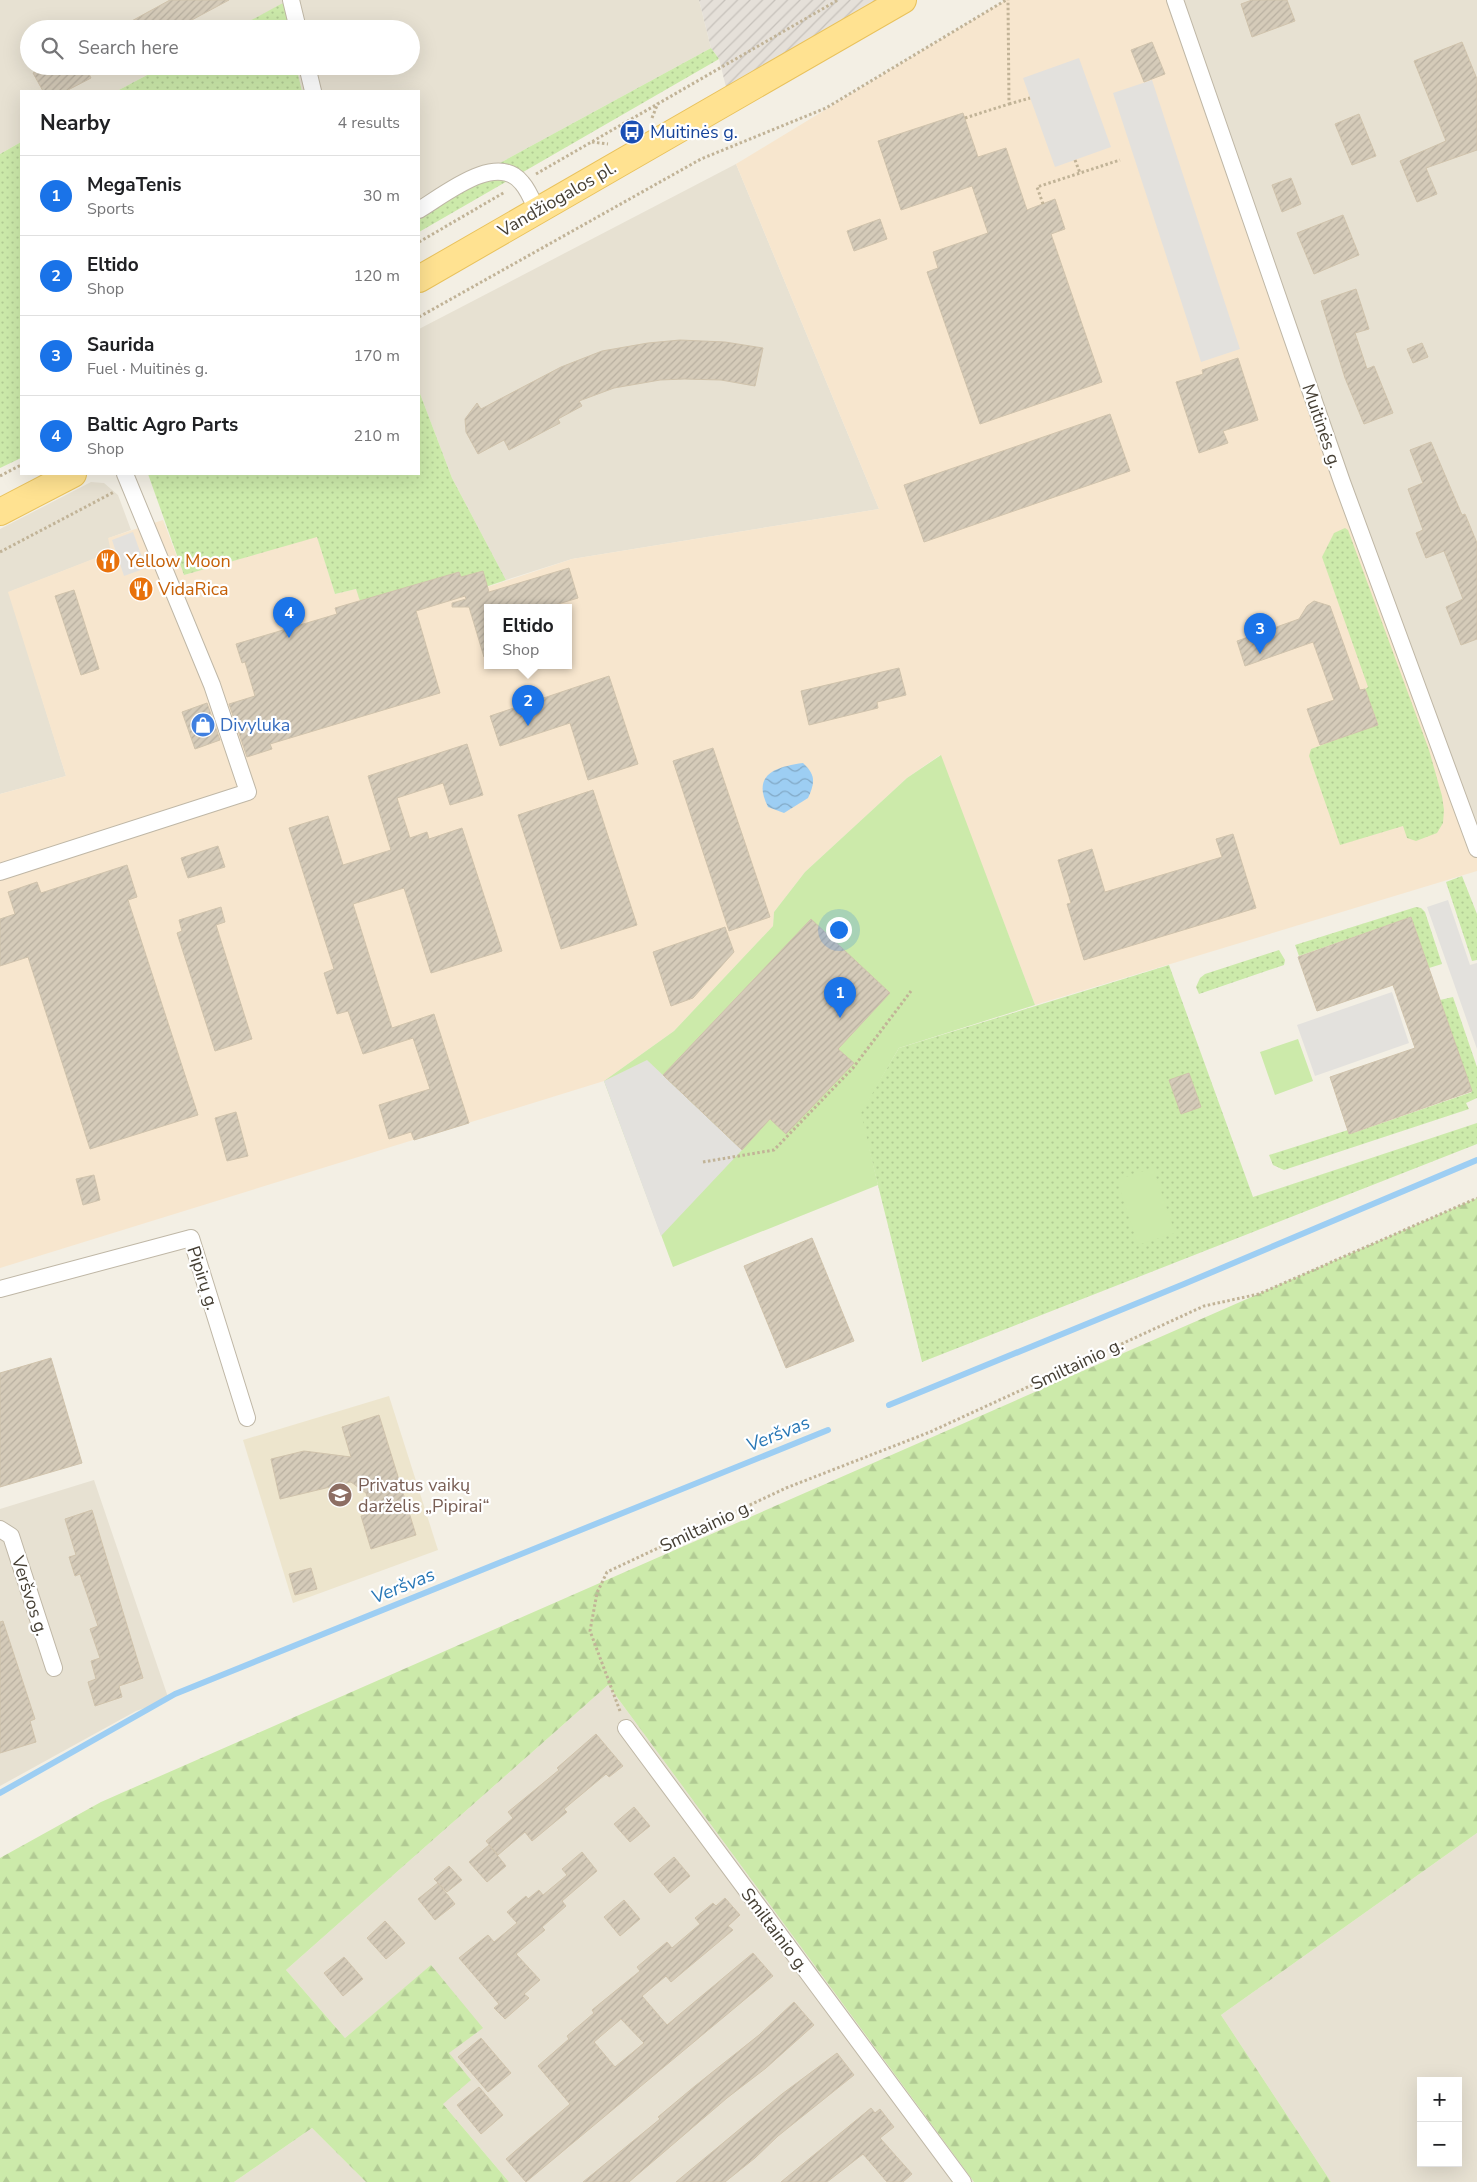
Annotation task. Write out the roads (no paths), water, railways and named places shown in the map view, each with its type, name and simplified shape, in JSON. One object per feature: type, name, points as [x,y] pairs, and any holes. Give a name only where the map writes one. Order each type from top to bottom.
[{"type":"main road","name":"Vandžiogalos pl.","points":[[420,278],[904,0]]},
{"type":"main road","points":[[0,512],[71,475]]},
{"type":"street","points":[[291,0],[296,20]]},
{"type":"street","name":"Muitinės g.","points":[[1176,1],[1342,482],[1477,849]]},
{"type":"street","points":[[309,75],[313,90]]},
{"type":"street","points":[[420,209],[487,172],[507,172],[522,182],[537,210]]},
{"type":"street","points":[[0,872],[248,792],[212,685],[128,478]]},
{"type":"street","name":"Pipirų g.","points":[[0,1289],[191,1238],[247,1418]]},
{"type":"street","name":"Veršvos g.","points":[[0,1529],[10,1536],[54,1668]]},
{"type":"street","name":"Smiltainio g.","points":[[626,1728],[963,2182]]},
{"type":"water","points":[[803,763],[810,771],[813,779],[808,798],[784,813],[768,807],[764,796],[764,780],[775,770]]},
{"type":"waterway","points":[[889,1405],[1184,1284],[1477,1160]]},
{"type":"waterway","name":"Veršvas","points":[[0,1793],[175,1694],[828,1430]]},
{"type":"place","name":"Muitinės g.","points":[[632,132]]},
{"type":"place","name":"Yellow Moon","points":[[108,561]]},
{"type":"place","name":"VidaRica","points":[[141,589]]},
{"type":"place","name":"Baltic Agro Parts","points":[[289,638]]},
{"type":"place","name":"Saurida","points":[[1260,654]]},
{"type":"place","name":"Divyluka","points":[[203,725]]},
{"type":"place","name":"Eltido","points":[[528,726]]},
{"type":"place","name":"MegaTenis","points":[[840,1018]]},
{"type":"place","name":"Privatus vaikų darželis „Pipirai“","points":[[340,1495]]}]
